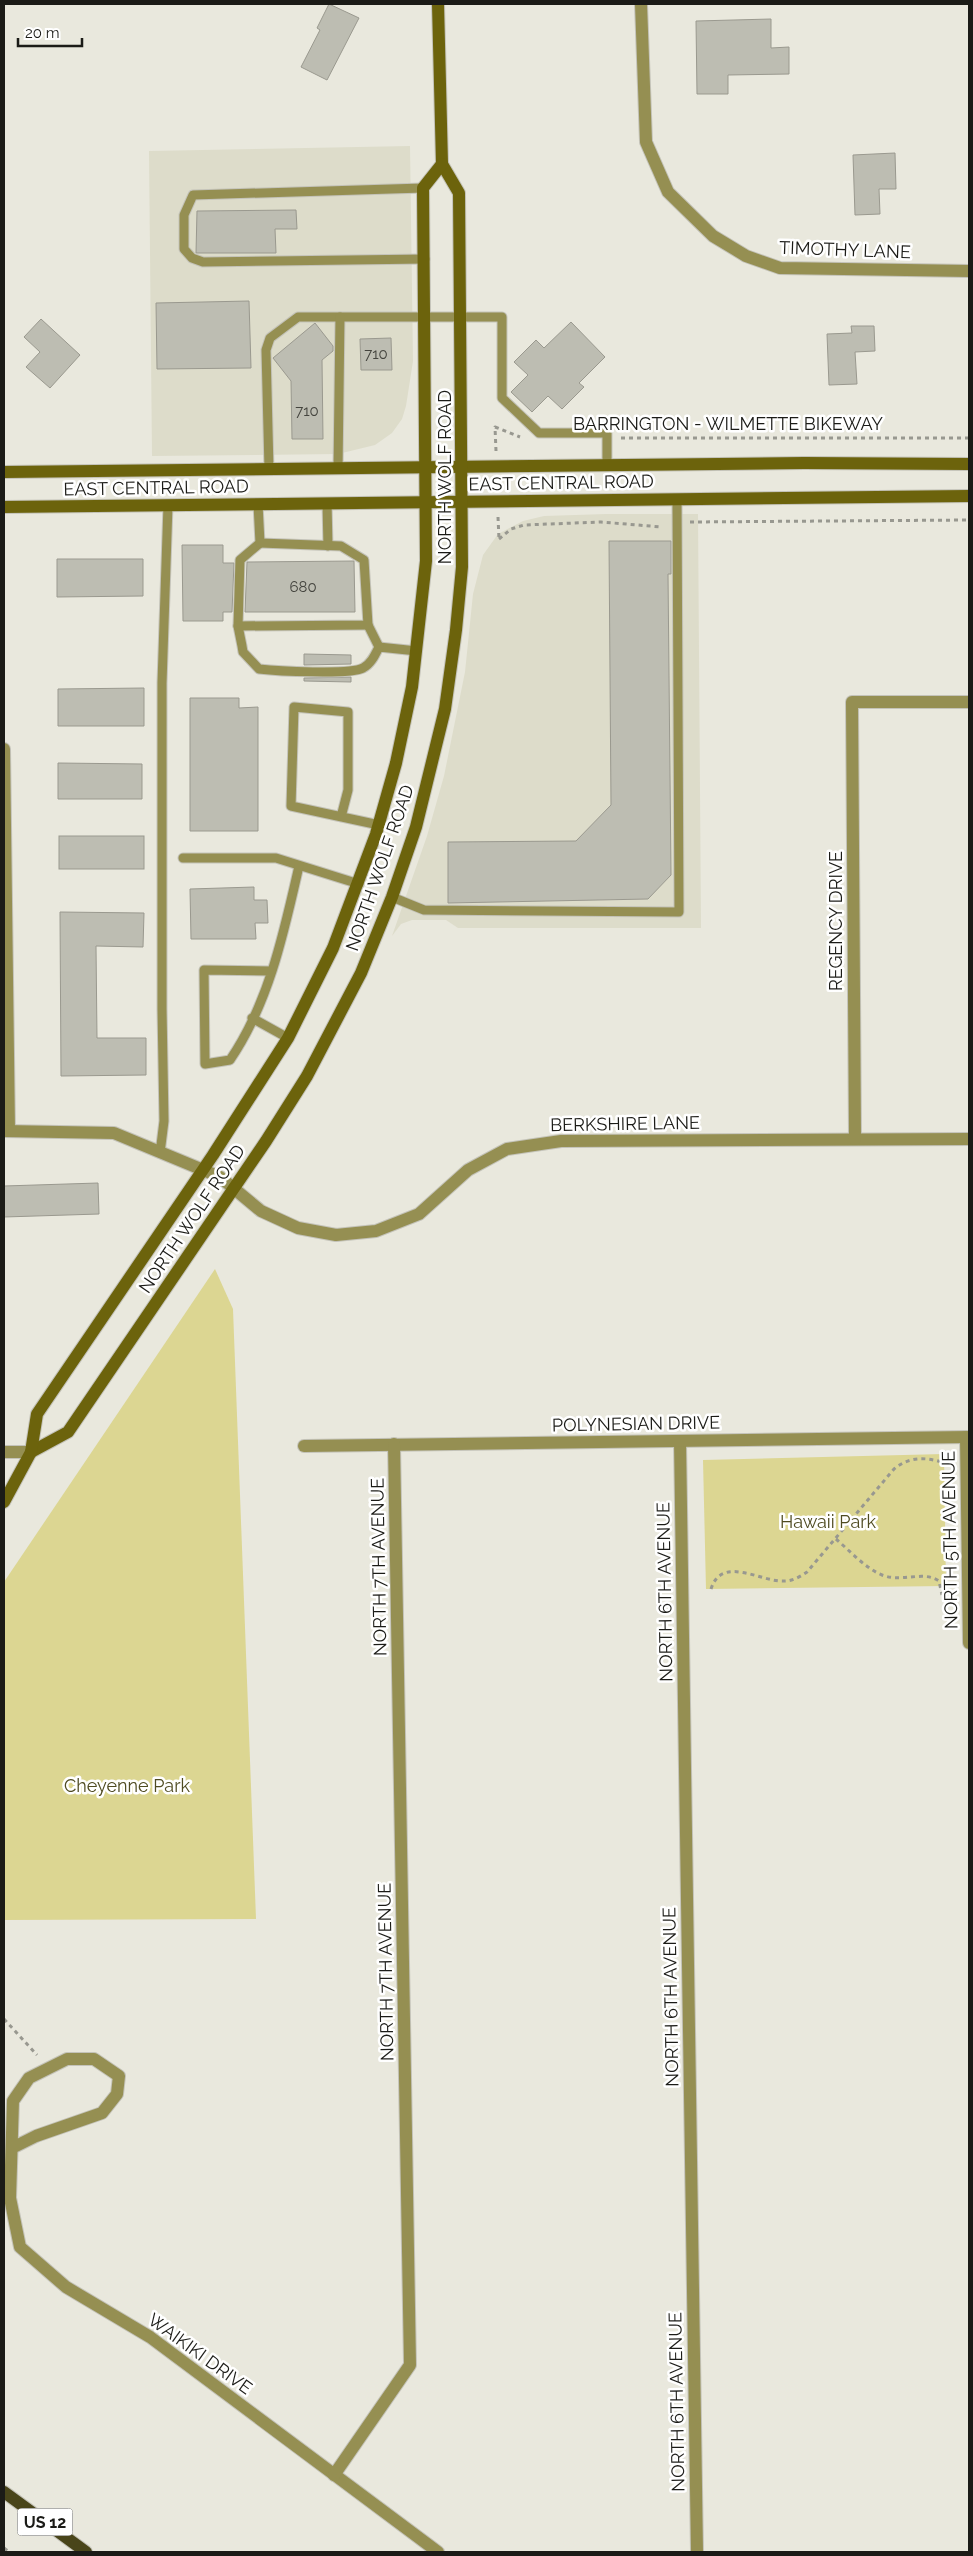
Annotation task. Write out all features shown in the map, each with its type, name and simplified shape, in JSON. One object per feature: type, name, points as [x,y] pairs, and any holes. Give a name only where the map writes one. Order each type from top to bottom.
[{"type":"main road","name":"NORTH WOLF ROAD","points":[[31,1452],[68,1432],[287,1109],[326,1042],[361,973],[392,897],[428,786],[445,709],[461,584],[463,502],[459,193],[442,164],[438,4]]},
{"type":"main road","points":[[423,188],[442,164]]},
{"type":"main road","name":"NORTH WOLF ROAD","points":[[4,1502],[31,1452],[37,1414],[203,1170],[288,1038],[333,948],[359,884],[379,825],[398,754],[417,652],[426,561],[426,316],[423,188]]},
{"type":"main road","name":"EAST CENTRAL ROAD","points":[[4,472],[607,465],[969,464]]},
{"type":"main road","name":"EAST CENTRAL ROAD","points":[[4,507],[969,496]]},
{"type":"main road","name":"US 12","points":[[4,2492],[86,2552]]},
{"type":"street","name":"TIMOTHY LANE","points":[[641,4],[646,142],[668,192],[713,236],[746,256],[780,268],[969,271]]},
{"type":"street","name":"REGENCY DRIVE","points":[[855,1139],[852,702],[969,702]]},
{"type":"street","points":[[4,749],[6,1131]]},
{"type":"street","name":"BERKSHIRE LANE","points":[[6,1131],[114,1133],[220,1177],[261,1211],[298,1228],[336,1235],[376,1231],[419,1214],[468,1170],[506,1149],[561,1141],[969,1138]]},
{"type":"street","name":"POLYNESIAN DRIVE","points":[[304,1446],[968,1437]]},
{"type":"street","name":"NORTH 5TH AVENUE","points":[[968,1437],[965,1466],[969,1643]]},
{"type":"street","name":"NORTH 6TH AVENUE","points":[[680,1441],[696,2552]]},
{"type":"street","name":"NORTH 7TH AVENUE","points":[[334,2475],[410,2365],[394,1444]]},
{"type":"street","points":[[4,1452],[31,1452]]},
{"type":"street","name":"WAIKIKI DRIVE","points":[[12,2148],[36,2136],[102,2113],[117,2094],[119,2076],[94,2059],[67,2059],[29,2078],[13,2101],[10,2198],[20,2247],[66,2287],[150,2337],[438,2552]]},
{"type":"lane","points":[[423,188],[193,195],[184,215],[184,242],[188,254],[203,262],[425,259]]},
{"type":"lane","points":[[269,469],[266,350],[270,338],[298,317],[502,317],[502,398],[539,433],[607,433],[607,465]]},
{"type":"lane","points":[[338,469],[340,317]]},
{"type":"lane","points":[[392,897],[424,910],[679,912],[677,500]]},
{"type":"lane","points":[[258,504],[260,543]]},
{"type":"lane","points":[[328,504],[328,546]]},
{"type":"lane","points":[[160,1153],[164,1121],[162,683],[168,505]]},
{"type":"lane","points":[[260,543],[341,546],[364,560],[368,625],[379,647],[371,662],[362,669],[292,672],[259,669],[243,652],[238,626],[240,560],[260,543]]},
{"type":"lane","points":[[238,626],[368,625]]},
{"type":"lane","points":[[379,647],[417,652]]},
{"type":"lane","points":[[341,817],[348,790],[348,712],[294,707],[291,806],[341,817],[379,825]]},
{"type":"lane","points":[[183,858],[276,858],[359,884]]},
{"type":"lane","points":[[271,972],[204,970],[205,1064],[230,1060],[244,1039],[252,1018],[271,972],[280,949],[298,866]]},
{"type":"lane","points":[[252,1018],[288,1038]]},
{"type":"path","points":[[495,432],[495,427],[523,438]]},
{"type":"path","name":"BARRINGTON - WILMETTE BIKEWAY","points":[[607,438],[969,438]]},
{"type":"path","points":[[498,534],[498,539],[511,529],[524,525],[601,522],[665,527],[677,522],[969,520]]},
{"type":"path","points":[[711,1589],[714,1581],[726,1573],[736,1571],[783,1582],[807,1572],[894,1469],[903,1462],[923,1458],[954,1466],[965,1466]]},
{"type":"path","points":[[836,1538],[872,1569],[882,1575],[908,1579],[924,1575],[933,1576],[939,1581],[942,1595]]},
{"type":"path","points":[[4,2019],[50,2068]]},
{"type":"path","points":[[4,2548],[9,2552]]},
{"type":"shaded area","points":[[410,146],[413,361],[406,406],[402,419],[392,433],[375,445],[338,454],[152,456],[149,151]]},
{"type":"shaded area","points":[[698,514],[701,928],[458,928],[446,920],[412,920],[401,924],[392,936],[427,836],[444,776],[465,672],[473,594],[483,555],[498,534],[523,521],[544,516]]},
{"type":"green space","name":"Cheyenne Park","points":[[215,1269],[233,1309],[256,1919],[4,1920],[4,1582]]},
{"type":"green space","name":"Hawaii Park","points":[[944,1454],[946,1586],[706,1589],[703,1460]]},
{"type":"building","points":[[329,4],[359,18],[327,80],[301,67],[320,30],[317,28]]},
{"type":"building","points":[[771,19],[771,48],[789,47],[789,74],[728,75],[728,94],[697,94],[696,21]]},
{"type":"building","points":[[895,153],[896,189],[879,189],[880,214],[855,215],[853,155]]},
{"type":"building","points":[[296,210],[297,229],[275,229],[276,253],[196,253],[197,211]]},
{"type":"building","points":[[249,301],[251,368],[157,369],[156,303]]},
{"type":"building","points":[[41,319],[80,355],[50,388],[26,367],[40,352],[24,337]]},
{"type":"building","points":[[571,322],[605,357],[579,383],[584,387],[562,409],[548,396],[532,412],[511,392],[528,375],[514,362],[536,340],[544,348]]},
{"type":"building","points":[[315,323],[333,346],[333,351],[322,360],[323,439],[292,439],[291,381],[273,358]]},
{"type":"building","points":[[851,326],[874,326],[875,351],[855,352],[857,384],[829,385],[827,334],[852,333]]},
{"type":"building","points":[[391,338],[392,370],[361,370],[360,339]]},
{"type":"building","points":[[609,541],[671,541],[671,574],[668,574],[671,875],[648,899],[448,903],[448,842],[576,841],[611,805]]},
{"type":"building","points":[[182,545],[223,545],[223,563],[234,563],[232,612],[223,612],[223,621],[183,621]]},
{"type":"building","points":[[57,559],[143,559],[143,596],[57,597]]},
{"type":"building","points":[[354,561],[355,612],[245,612],[247,562]]},
{"type":"building","points":[[304,654],[351,655],[351,664],[304,665]]},
{"type":"building","points":[[351,677],[351,682],[304,681],[304,678]]},
{"type":"building","points":[[144,688],[144,726],[58,726],[58,689]]},
{"type":"building","points":[[190,698],[239,698],[239,708],[258,707],[258,831],[190,831]]},
{"type":"building","points":[[58,763],[142,764],[142,799],[58,799]]},
{"type":"building","points":[[59,836],[144,836],[144,869],[59,869]]},
{"type":"building","points":[[254,887],[254,900],[267,900],[268,923],[255,923],[256,939],[191,939],[190,889]]},
{"type":"building","points":[[60,912],[144,913],[143,947],[96,946],[97,1038],[146,1038],[146,1075],[61,1076]]},
{"type":"building","points":[[98,1183],[99,1214],[4,1217],[4,1186]]}]
